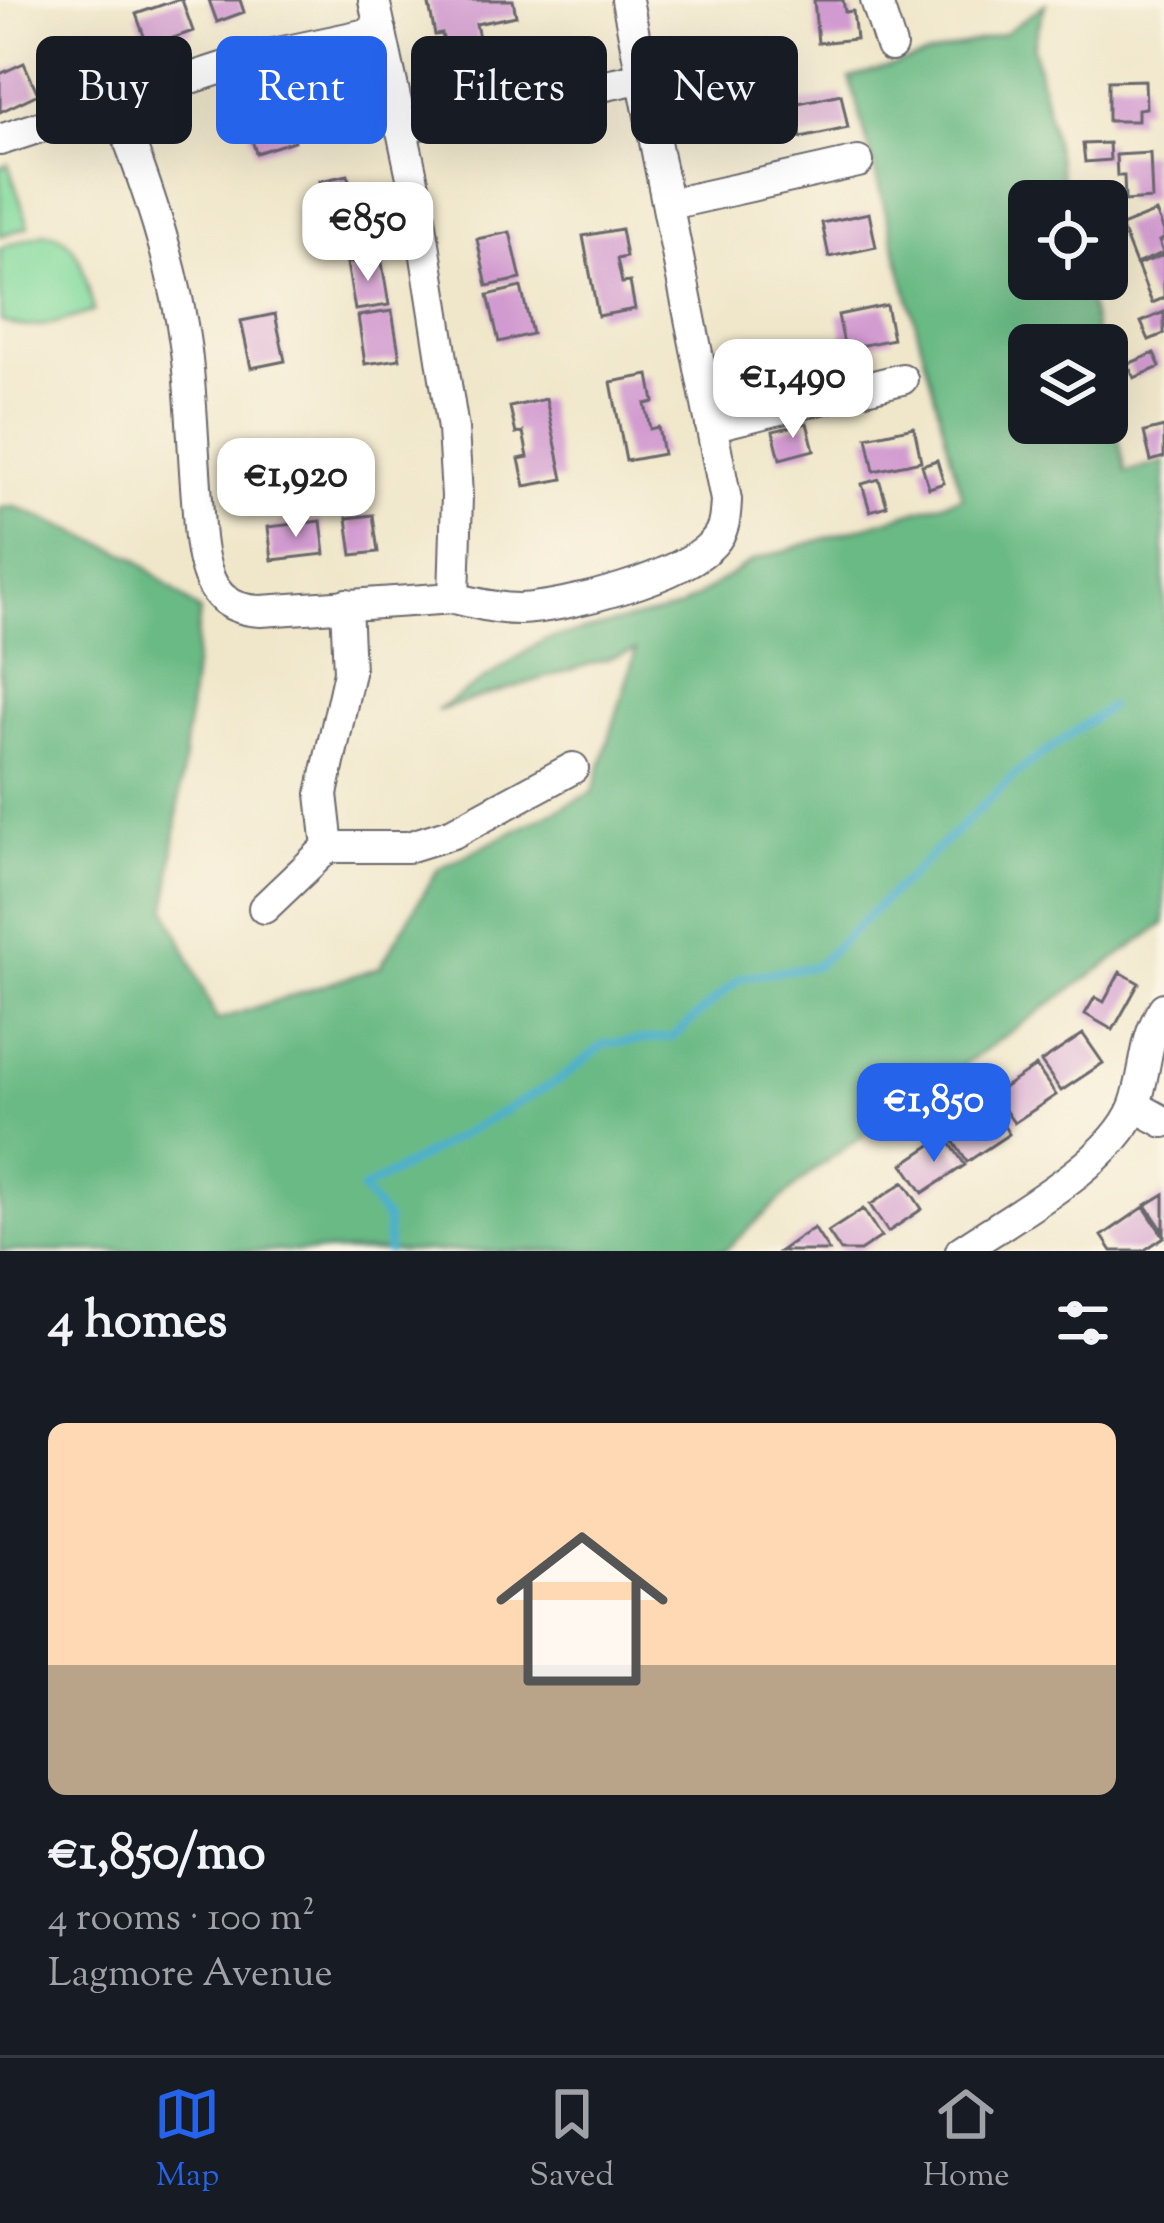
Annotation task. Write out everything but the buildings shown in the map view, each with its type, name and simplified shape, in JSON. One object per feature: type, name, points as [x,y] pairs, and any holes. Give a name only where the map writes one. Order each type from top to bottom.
[{"type":"street","points":[[628,0],[635,36]]},
{"type":"street","points":[[876,0],[890,46]]},
{"type":"street","points":[[192,78],[377,15],[418,205],[453,429],[457,496],[454,598]]},
{"type":"street","points":[[400,128],[631,80]]},
{"type":"street","points":[[0,140],[36,128]]},
{"type":"street","points":[[130,144],[164,236],[176,292],[207,572],[219,597],[238,610],[454,598],[513,609],[546,608],[649,578],[703,553],[725,525],[726,500],[658,144]]},
{"type":"street","points":[[670,204],[858,162]]},
{"type":"street","points":[[711,426],[902,379]]},
{"type":"street","points":[[328,848],[322,794],[349,672],[346,604]]},
{"type":"street","points":[[264,908],[328,848],[408,847],[453,832],[573,768]]},
{"type":"street","points":[[961,1251],[1096,1159],[1120,1132],[1135,1106],[1146,1046],[1164,1008]]},
{"type":"street","points":[[1135,1106],[1164,1122]]},
{"type":"green space","points":[[1045,4],[1033,47],[1062,180],[1008,180],[1008,300],[1088,300],[1094,324],[1008,324],[1008,444],[1120,444],[1126,472],[1164,462],[1164,924],[814,1170],[724,1251],[0,1251],[0,508],[16,507],[134,557],[200,612],[167,909],[217,1020],[380,967],[438,869],[593,792],[636,650],[436,711],[544,640],[679,608],[754,560],[962,497],[850,78],[1005,33]]},
{"type":"green space","points":[[8,164],[29,226],[0,236],[0,167]]},
{"type":"green space","points":[[45,233],[67,242],[75,251],[94,311],[36,326],[1,321],[0,248]]},
{"type":"waterway","points":[[388,1251],[387,1220],[362,1190],[561,1079],[604,1044],[673,1037],[741,977],[816,966],[1019,771],[1109,707]]}]
